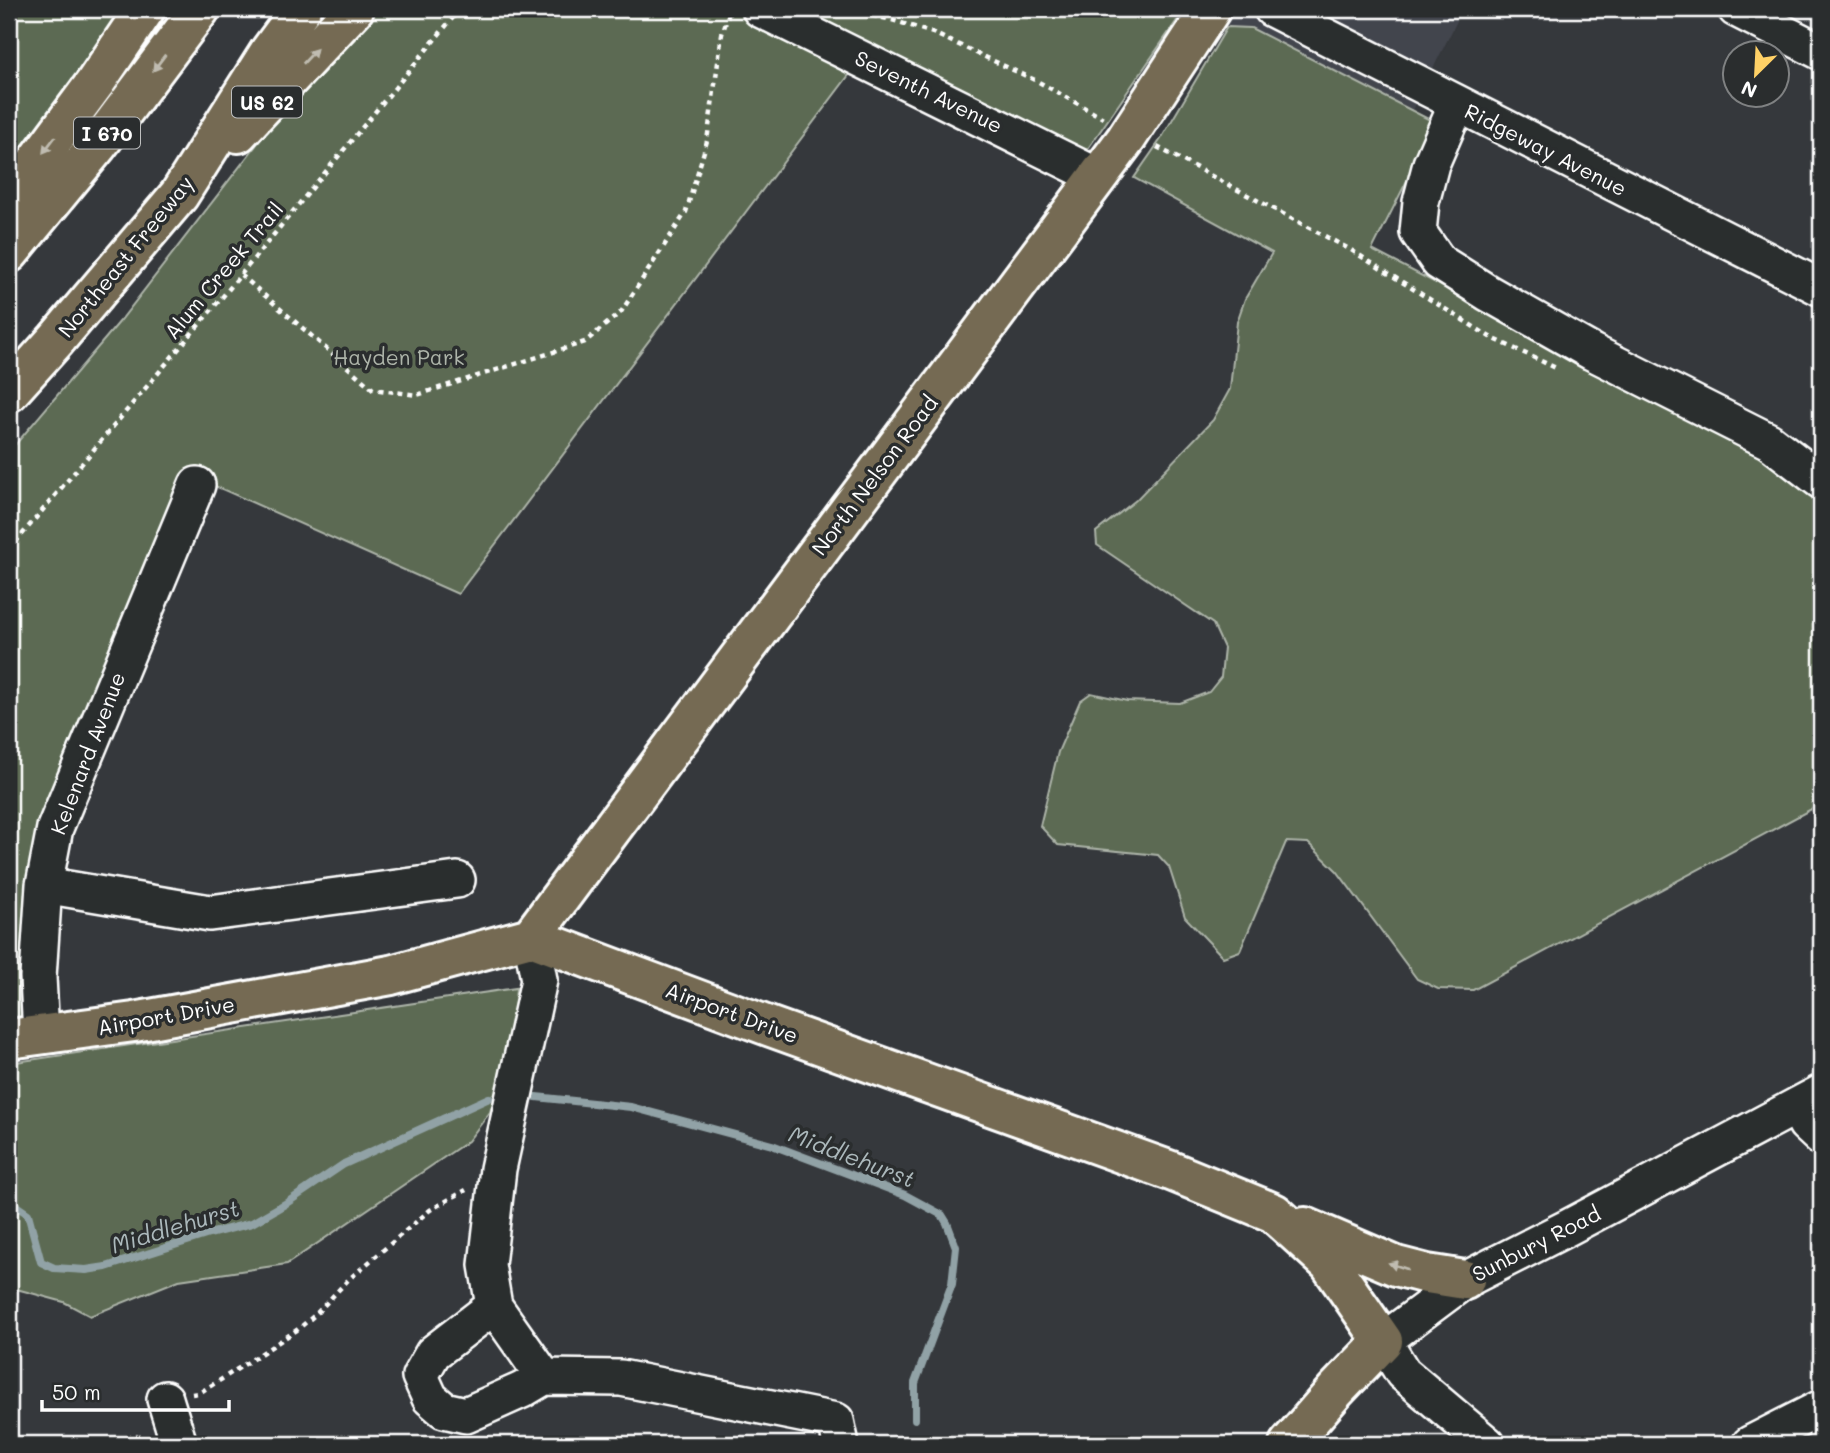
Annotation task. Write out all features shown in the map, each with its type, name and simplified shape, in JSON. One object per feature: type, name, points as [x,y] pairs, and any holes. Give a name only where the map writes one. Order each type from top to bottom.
[{"type":"main road","points":[[9,199],[95,83],[145,9]]},
{"type":"main road","name":"I 670","points":[[9,253],[97,146],[200,9]]},
{"type":"main road","name":"Northeast Freeway","points":[[9,391],[179,195],[270,51],[301,9]]},
{"type":"main road","name":"US 62","points":[[179,195],[354,9]]},
{"type":"main road","name":"North Nelson Road","points":[[531,937],[1130,133],[1211,9]]},
{"type":"main road","name":"Airport Drive","points":[[25,1037],[134,1022],[391,975],[531,937],[771,1027],[1171,1171],[1274,1213],[1329,1263],[1383,1341]]},
{"type":"main road","points":[[1274,1213],[1396,1266],[1427,1275],[1465,1280]]},
{"type":"main road","name":"Sunbury Road","points":[[1289,1444],[1383,1341]]},
{"type":"street","name":"Seventh Avenue","points":[[760,9],[1097,176]]},
{"type":"street","name":"Ridgeway Avenue","points":[[1272,9],[1331,22],[1457,104],[1821,288]]},
{"type":"street","points":[[1736,9],[1821,52]]},
{"type":"street","points":[[1457,104],[1431,164],[1421,202],[1418,232],[1439,262],[1592,352],[1769,441],[1821,481]]},
{"type":"street","name":"Kelenard Avenue","points":[[25,1037],[38,976],[44,885],[55,828],[197,485]]},
{"type":"street","points":[[44,885],[210,913],[457,880]]},
{"type":"street","points":[[531,937],[538,980],[498,1169],[488,1265],[494,1306],[544,1377]]},
{"type":"street","points":[[1809,1099],[1806,1124],[1821,1138]]},
{"type":"street","name":"Sunbury Road","points":[[1383,1341],[1465,1280],[1809,1099]]},
{"type":"street","points":[[494,1306],[433,1353],[420,1376],[430,1398],[444,1410],[466,1415],[544,1377],[621,1378],[836,1422],[842,1444]]},
{"type":"street","points":[[1383,1341],[1403,1373],[1487,1444]]},
{"type":"street","points":[[165,1399],[179,1444]]},
{"type":"street","points":[[1750,1444],[1821,1408]]},
{"type":"path","name":"Alum Creek Trail","points":[[9,550],[241,275],[460,9]]},
{"type":"path","points":[[241,275],[373,389],[417,395],[585,342],[621,312],[686,212],[707,141],[722,34],[731,9]]},
{"type":"path","points":[[844,9],[933,33],[1037,81],[1351,250],[1490,337],[1565,373]]},
{"type":"path","points":[[165,1399],[199,1393],[269,1350],[298,1330],[348,1280],[430,1210],[466,1190],[475,1192]]},
{"type":"path","points":[[117,1444],[134,1436],[147,1438],[153,1444]]},
{"type":"shaded area","points":[[1187,9],[1463,9],[1412,110],[1251,28],[1227,27]]},
{"type":"green space","points":[[9,9],[122,9],[69,89],[9,167]]},
{"type":"green space","name":"Hayden Park","points":[[369,9],[742,9],[855,67],[458,594],[213,485],[61,840],[51,1018],[9,1023],[9,452],[121,320],[309,77]]},
{"type":"green space","points":[[782,9],[1185,9],[1080,160]]},
{"type":"green space","points":[[1227,27],[1251,28],[1436,123],[1372,250],[1760,451],[1821,496],[1821,804],[1473,990],[1438,989],[1417,979],[1337,871],[1308,843],[1286,842],[1240,951],[1223,957],[1185,917],[1169,867],[1158,855],[1058,845],[1040,826],[1058,752],[1080,701],[1091,693],[1127,701],[1180,703],[1209,692],[1221,677],[1224,648],[1213,624],[1097,545],[1096,532],[1136,500],[1213,420],[1230,389],[1237,322],[1245,299],[1272,253],[1134,178],[1161,139]]},
{"type":"green space","points":[[516,988],[512,1043],[490,1112],[468,1141],[287,1264],[179,1280],[90,1316],[64,1302],[9,1287],[9,1063]]},
{"type":"waterway","name":"Middlehurst","points":[[536,1097],[631,1107],[772,1145],[905,1195],[942,1215],[956,1247],[952,1284],[915,1383],[915,1419]]},
{"type":"waterway","name":"Middlehurst","points":[[9,1201],[28,1214],[41,1262],[54,1268],[86,1270],[106,1267],[252,1223],[344,1164],[489,1098]]}]
